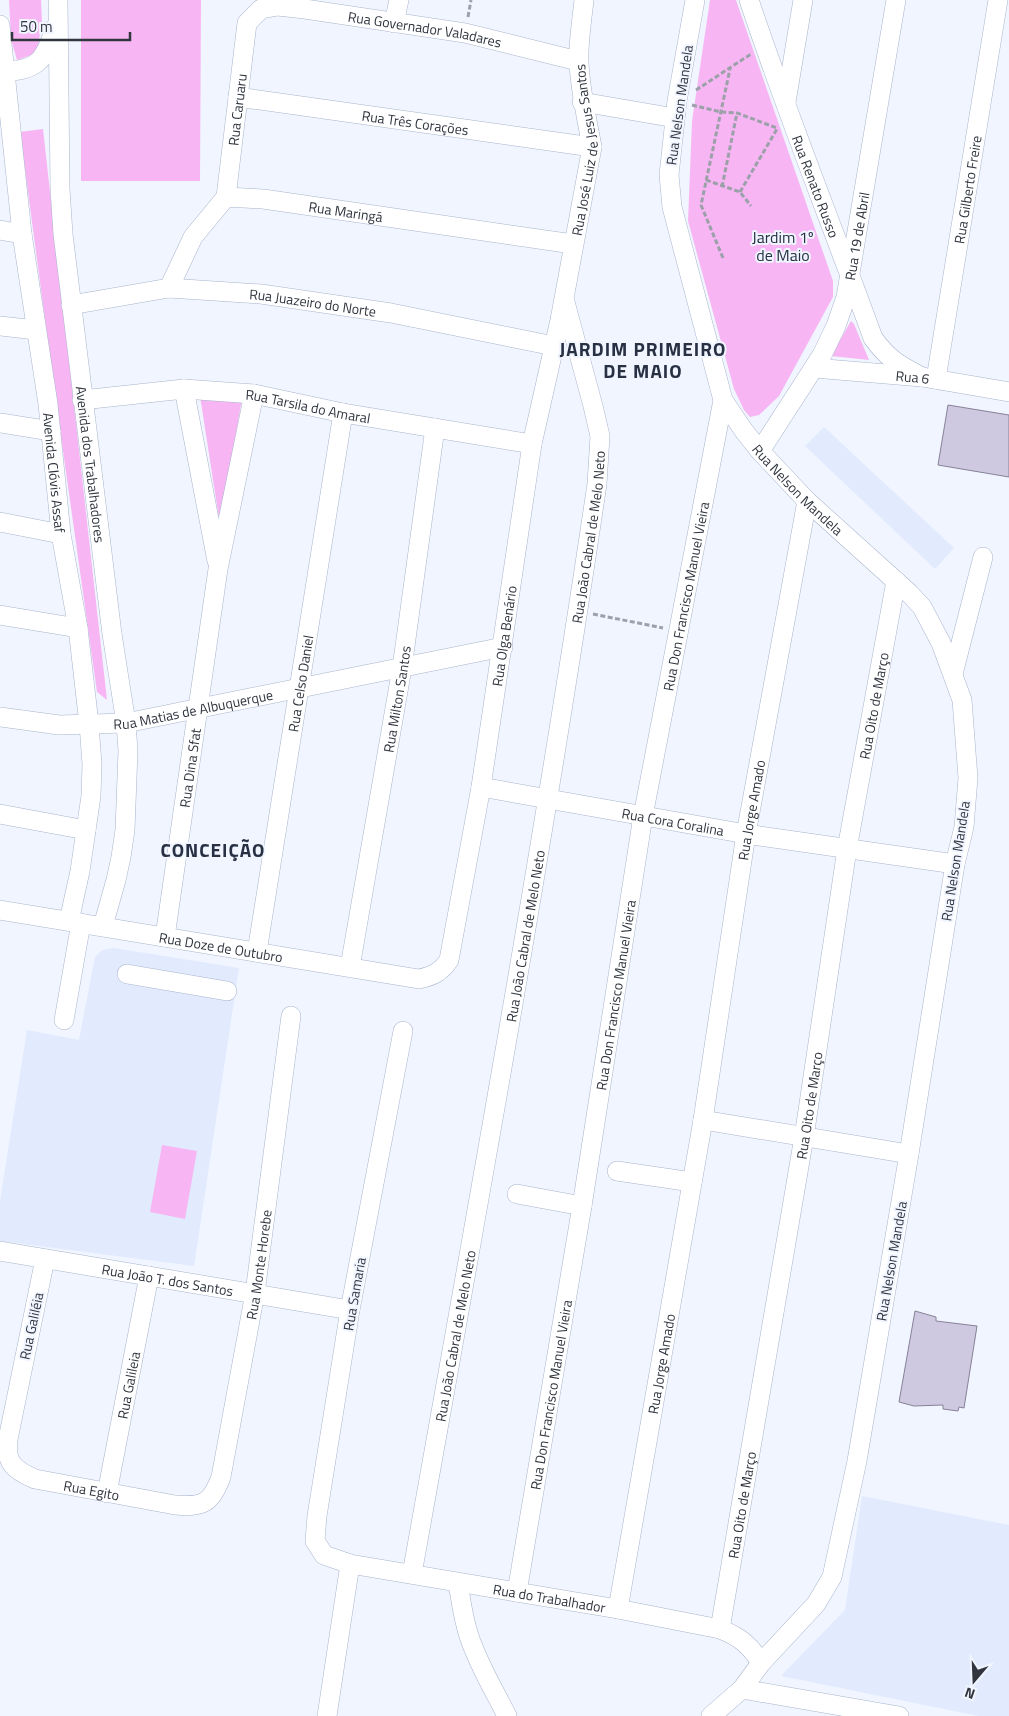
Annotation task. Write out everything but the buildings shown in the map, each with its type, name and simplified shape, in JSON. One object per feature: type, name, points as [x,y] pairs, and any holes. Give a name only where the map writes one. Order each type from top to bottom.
[{"type":"street","points":[[394,23],[398,0]]},
{"type":"street","name":"Rua José Luiz de Jesus Santos","points":[[564,298],[592,147],[588,122],[582,102],[578,61],[584,0]]},
{"type":"street","name":"Rua Nelson Mandela","points":[[695,0],[676,110],[669,175],[672,207],[723,400],[760,451],[807,502],[896,581],[922,607],[941,643],[962,700],[968,778],[964,827],[955,864],[909,1154],[857,1461],[832,1577],[816,1604],[761,1663],[742,1689],[712,1716]]},
{"type":"street","name":"Rua Renato Russo","points":[[749,0],[796,136],[873,338],[883,352],[895,363],[929,378]]},
{"type":"street","points":[[786,103],[803,0]]},
{"type":"street","name":"Rua 19 de Abril","points":[[760,451],[814,368],[836,326],[846,296],[896,0]]},
{"type":"street","name":"Rua Gilberto Freire","points":[[929,378],[998,0]]},
{"type":"street","name":"Rua Governador Valadares","points":[[247,23],[260,9],[305,4],[394,23],[465,32],[578,61]]},
{"type":"street","points":[[3,72],[32,67],[41,60],[50,44],[59,8]]},
{"type":"street","name":"Avenida dos Trabalhadores","points":[[59,8],[62,234],[128,750],[125,830],[116,880],[103,926]]},
{"type":"street","name":"Rua Caruaru","points":[[226,197],[247,23]]},
{"type":"street","name":"Avenida Clóvis Assaf","points":[[0,25],[3,72],[22,234],[51,431],[61,534],[78,628],[92,764],[91,788],[64,1020]]},
{"type":"street","points":[[32,67],[51,77],[60,90]]},
{"type":"street","name":"Rua Três Corações","points":[[238,97],[592,147]]},
{"type":"street","points":[[582,102],[676,110]]},
{"type":"street","points":[[169,288],[193,237],[226,197]]},
{"type":"street","name":"Rua Maringá","points":[[226,197],[302,204],[573,244]]},
{"type":"street","points":[[0,230],[22,234]]},
{"type":"street","name":"Rua Juazeiro do Norte","points":[[71,305],[169,288],[261,294],[391,313],[554,346]]},
{"type":"street","name":"Rua Olga Benário","points":[[442,971],[449,960],[480,787],[503,648],[532,444],[564,298]]},
{"type":"street","name":"Rua João Cabral de Melo Neto","points":[[412,1574],[548,799],[597,484],[600,436],[594,406],[564,298]]},
{"type":"street","points":[[0,326],[36,330]]},
{"type":"street","name":"Rua 6","points":[[814,368],[929,378],[1009,392]]},
{"type":"street","name":"Rua Tarsila do Amaral","points":[[82,400],[184,389],[254,394],[343,413],[532,444]]},
{"type":"street","name":"Rua Dina Sfat","points":[[184,389],[218,570]]},
{"type":"street","name":"Rua Dina Sfat","points":[[165,937],[200,708],[218,570],[254,394]]},
{"type":"street","name":"Rua Don Francisco Manuel Vieira","points":[[517,1592],[582,1206],[644,816],[723,400]]},
{"type":"street","name":"Rua Celso Daniel","points":[[257,952],[343,413]]},
{"type":"street","points":[[0,423],[51,431]]},
{"type":"street","name":"Rua Milton Santos","points":[[350,967],[402,668],[435,428]]},
{"type":"street","name":"Rua Jorge Amado","points":[[618,1608],[703,1120],[746,834],[807,502]]},
{"type":"street","points":[[0,522],[61,534]]},
{"type":"street","points":[[952,674],[983,557]]},
{"type":"street","name":"Rua Oito de Março","points":[[720,1629],[804,1137],[847,849],[896,581]]},
{"type":"street","points":[[0,615],[78,628]]},
{"type":"street","name":"Rua Matias de Albuquerque","points":[[0,717],[59,725],[126,723],[503,648]]},
{"type":"street","name":"Rua Cora Coralina","points":[[480,787],[746,834],[955,864]]},
{"type":"street","points":[[0,814],[86,830]]},
{"type":"street","name":"Rua Doze de Outubro","points":[[0,910],[420,978],[430,977],[442,971]]},
{"type":"street","points":[[127,974],[227,992]]},
{"type":"street","name":"Rua Monte Horebe","points":[[203,1504],[215,1493],[221,1477],[255,1293],[291,1016]]},
{"type":"street","name":"Rua Samaria","points":[[324,1555],[315,1541],[317,1516],[350,1310],[403,1031]]},
{"type":"street","points":[[703,1120],[909,1154]]},
{"type":"street","points":[[617,1171],[692,1182]]},
{"type":"street","points":[[516,1194],[582,1206]]},
{"type":"street","points":[[0,1250],[45,1259]]},
{"type":"street","name":"Rua João T. dos Santos","points":[[45,1259],[350,1310]]},
{"type":"street","name":"Rua Galiléia","points":[[8,1439],[45,1259]]},
{"type":"street","name":"Rua Galileia","points":[[107,1493],[149,1276]]},
{"type":"street","name":"Rua Egito","points":[[8,1439],[6,1452],[13,1466],[23,1474],[35,1479],[174,1505],[190,1506],[203,1504]]},
{"type":"street","name":"Rua do Trabalhador","points":[[324,1555],[350,1564],[618,1608],[720,1629],[733,1634],[751,1647],[761,1663]]},
{"type":"street","points":[[327,1716],[350,1564]]},
{"type":"street","points":[[458,1583],[463,1616],[469,1637],[507,1716]]},
{"type":"street","points":[[742,1689],[890,1715]]},
{"type":"path","points":[[676,110],[764,46]]},
{"type":"path","points":[[722,258],[701,205],[730,69]]},
{"type":"path","points":[[676,110],[738,114],[796,136]]},
{"type":"path","points":[[722,187],[738,114]]},
{"type":"path","points":[[740,192],[777,128]]},
{"type":"path","points":[[706,180],[740,192],[751,206]]},
{"type":"path","points":[[578,612],[678,630]]},
{"type":"shaded area","points":[[9,0],[41,0],[42,21],[37,53],[17,60],[11,39]]},
{"type":"shaded area","points":[[81,0],[201,0],[200,181],[81,181]]},
{"type":"shaded area","points":[[710,0],[736,0],[833,281],[833,297],[779,396],[759,415],[750,417],[744,410],[734,389],[688,221],[692,121]]},
{"type":"shaded area","points":[[43,129],[107,700],[97,692],[20,132]]},
{"type":"shaded area","points":[[851,321],[854,324],[869,360],[831,356]]},
{"type":"shaded area","points":[[200,396],[242,399],[220,525]]},
{"type":"shaded area","points":[[824,427],[954,548],[935,569],[805,446]]},
{"type":"shaded area","points":[[114,948],[239,968],[194,1266],[0,1241],[0,1201],[27,1030],[79,1040],[95,957],[102,950]]},
{"type":"shaded area","points":[[162,1145],[197,1151],[185,1219],[150,1212]]},
{"type":"shaded area","points":[[862,1496],[1009,1525],[1009,1716],[979,1716],[781,1676],[845,1610]]},
{"type":"district","name":"Jardim 1º de Maio","points":[[783,246]]},
{"type":"district","name":"JARDIM PRIMEIRO DE MAIO","points":[[643,359]]},
{"type":"district","name":"CONCEIÇÃO","points":[[213,849]]}]
